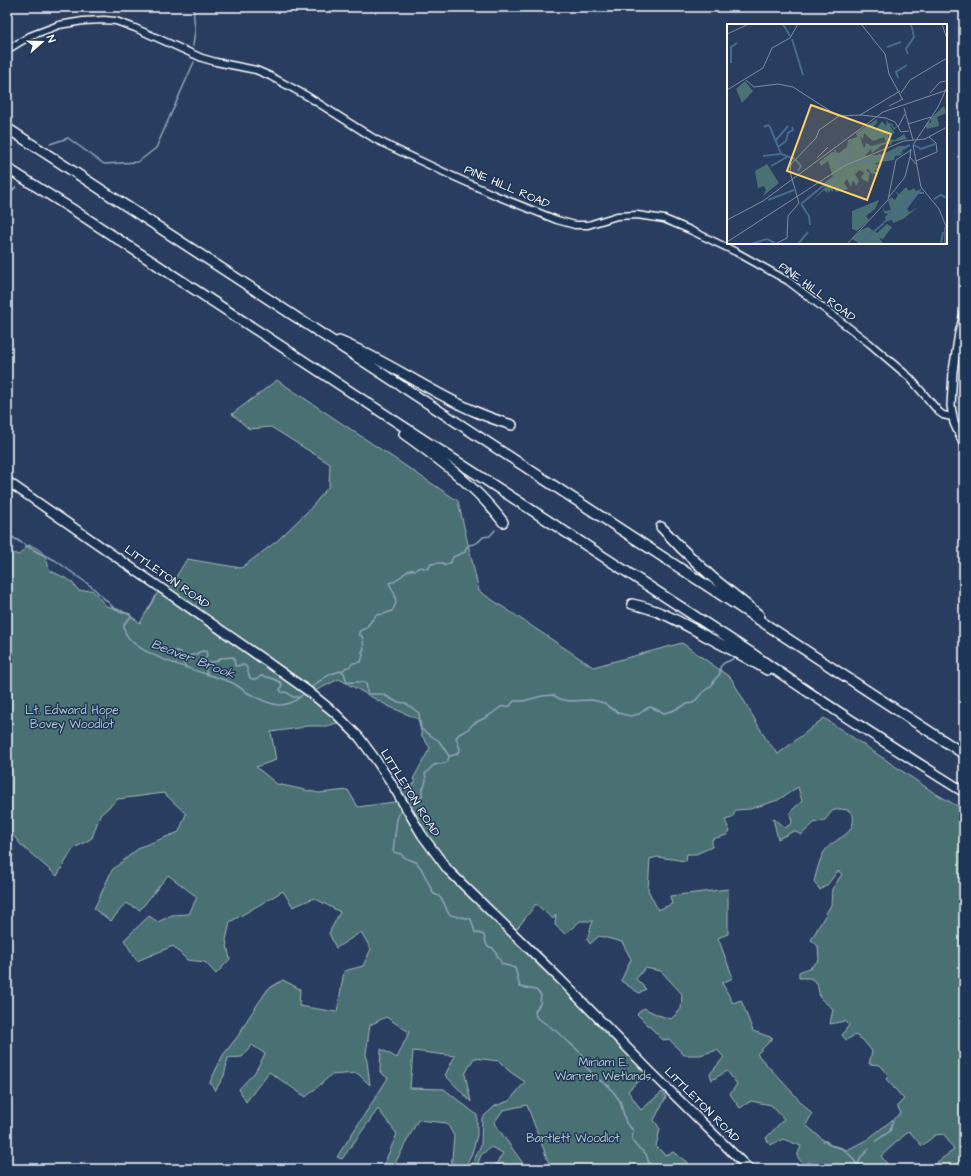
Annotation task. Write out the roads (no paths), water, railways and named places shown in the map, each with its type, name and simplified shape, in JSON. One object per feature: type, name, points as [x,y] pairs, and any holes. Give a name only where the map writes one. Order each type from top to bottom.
[{"type":"highway","points":[[7,128],[964,754]]},
{"type":"highway","points":[[7,168],[750,652],[824,703],[964,792]]},
{"type":"highway","points":[[316,331],[353,346],[475,412],[512,425]]},
{"type":"highway","points":[[324,374],[459,475],[486,501],[503,522]]},
{"type":"highway","points":[[662,527],[681,548],[712,577],[796,645]]},
{"type":"highway","points":[[632,604],[654,609],[668,615],[824,703]]},
{"type":"main road","points":[[964,314],[953,371],[951,401],[952,417],[964,445]]},
{"type":"main road","name":"LITTLETON ROAD","points":[[7,481],[296,682],[325,704],[344,721],[370,751],[390,781],[414,824],[430,848],[459,881],[559,978],[748,1169]]},
{"type":"street","name":"PINE HILL ROAD","points":[[7,50],[24,39],[49,28],[71,23],[104,20],[122,23],[202,58],[256,70],[270,76],[307,96],[387,145],[487,192],[557,220],[588,225],[617,216],[637,215],[664,219],[736,252],[788,281],[869,343],[910,378],[938,412],[945,416],[952,417]]},
{"type":"waterway","points":[[193,7],[195,30],[193,46]]},
{"type":"waterway","points":[[50,144],[68,138],[104,164],[138,162],[156,148],[194,62]]},
{"type":"waterway","points":[[7,196],[16,187]]},
{"type":"waterway","points":[[342,671],[353,663],[361,662],[363,655],[362,652],[364,649],[363,638],[359,635],[359,632],[365,629],[376,615],[392,611],[396,603],[395,595],[389,583],[394,582],[411,570],[416,570],[422,567],[428,569],[431,564],[438,563],[443,563],[444,566],[451,562],[453,557],[465,552],[469,545],[474,544],[483,537],[490,536],[495,530]]},
{"type":"waterway","name":"Beaver Brook","points":[[7,534],[39,553],[55,560],[92,587],[115,609],[122,613],[130,614],[131,617],[125,622],[124,625],[127,636],[137,646],[152,654],[169,662],[233,683],[255,697],[279,705],[290,703],[306,692]]},
{"type":"waterway","points":[[159,647],[172,652],[181,652],[181,660],[187,668]]},
{"type":"waterway","points":[[184,662],[190,656],[196,655],[203,651],[206,651],[207,655],[205,660],[209,663],[217,661],[220,658],[234,657],[235,666],[246,666],[250,678],[256,679],[261,676],[269,677],[282,684],[280,690],[282,692],[288,693],[292,697],[298,697]]},
{"type":"waterway","points":[[450,756],[457,754],[460,749],[456,738],[459,734],[501,707],[510,706],[514,701],[523,701],[553,695],[560,699],[569,701],[592,700],[604,703],[622,714],[631,716],[639,714],[651,707],[664,713],[693,703],[712,685],[720,674],[720,667],[735,657]]},
{"type":"waterway","points":[[207,662],[205,667],[207,673]]},
{"type":"waterway","name":"Beaver Brook","points":[[310,689],[325,677],[342,671],[347,682],[364,682],[369,694],[382,694],[397,702],[405,703],[419,713],[421,729],[439,741],[449,756],[447,762],[434,765],[425,774],[426,782],[422,790],[420,801],[410,808]]},
{"type":"waterway","name":"Beaver Brook","points":[[405,810],[399,813],[397,819],[393,851],[416,862],[421,868],[434,894],[440,897],[449,914],[471,919],[475,932],[484,935],[487,946],[493,948],[502,964],[515,968],[520,987],[536,990],[541,995],[540,1004],[535,1011],[536,1017],[556,1031],[582,1054],[585,1066],[599,1080],[609,1086],[620,1101],[626,1123],[633,1130],[632,1140],[636,1146],[646,1154],[651,1169]]},
{"type":"waterway","points":[[876,1141],[890,1131],[893,1121]]},
{"type":"waterway","points":[[823,1141],[826,1141],[830,1145],[842,1148],[851,1156],[860,1169]]},
{"type":"waterway","points":[[858,1166],[860,1159],[869,1149]]},
{"type":"park label","name":"Lt. Edward Hope Bovey Woodlot","points":[[72,717]]},
{"type":"park label","name":"Miriam E. Warren Wetlands","points":[[603,1069]]},
{"type":"park label","name":"Bartlett Woodlot","points":[[573,1138]]}]
